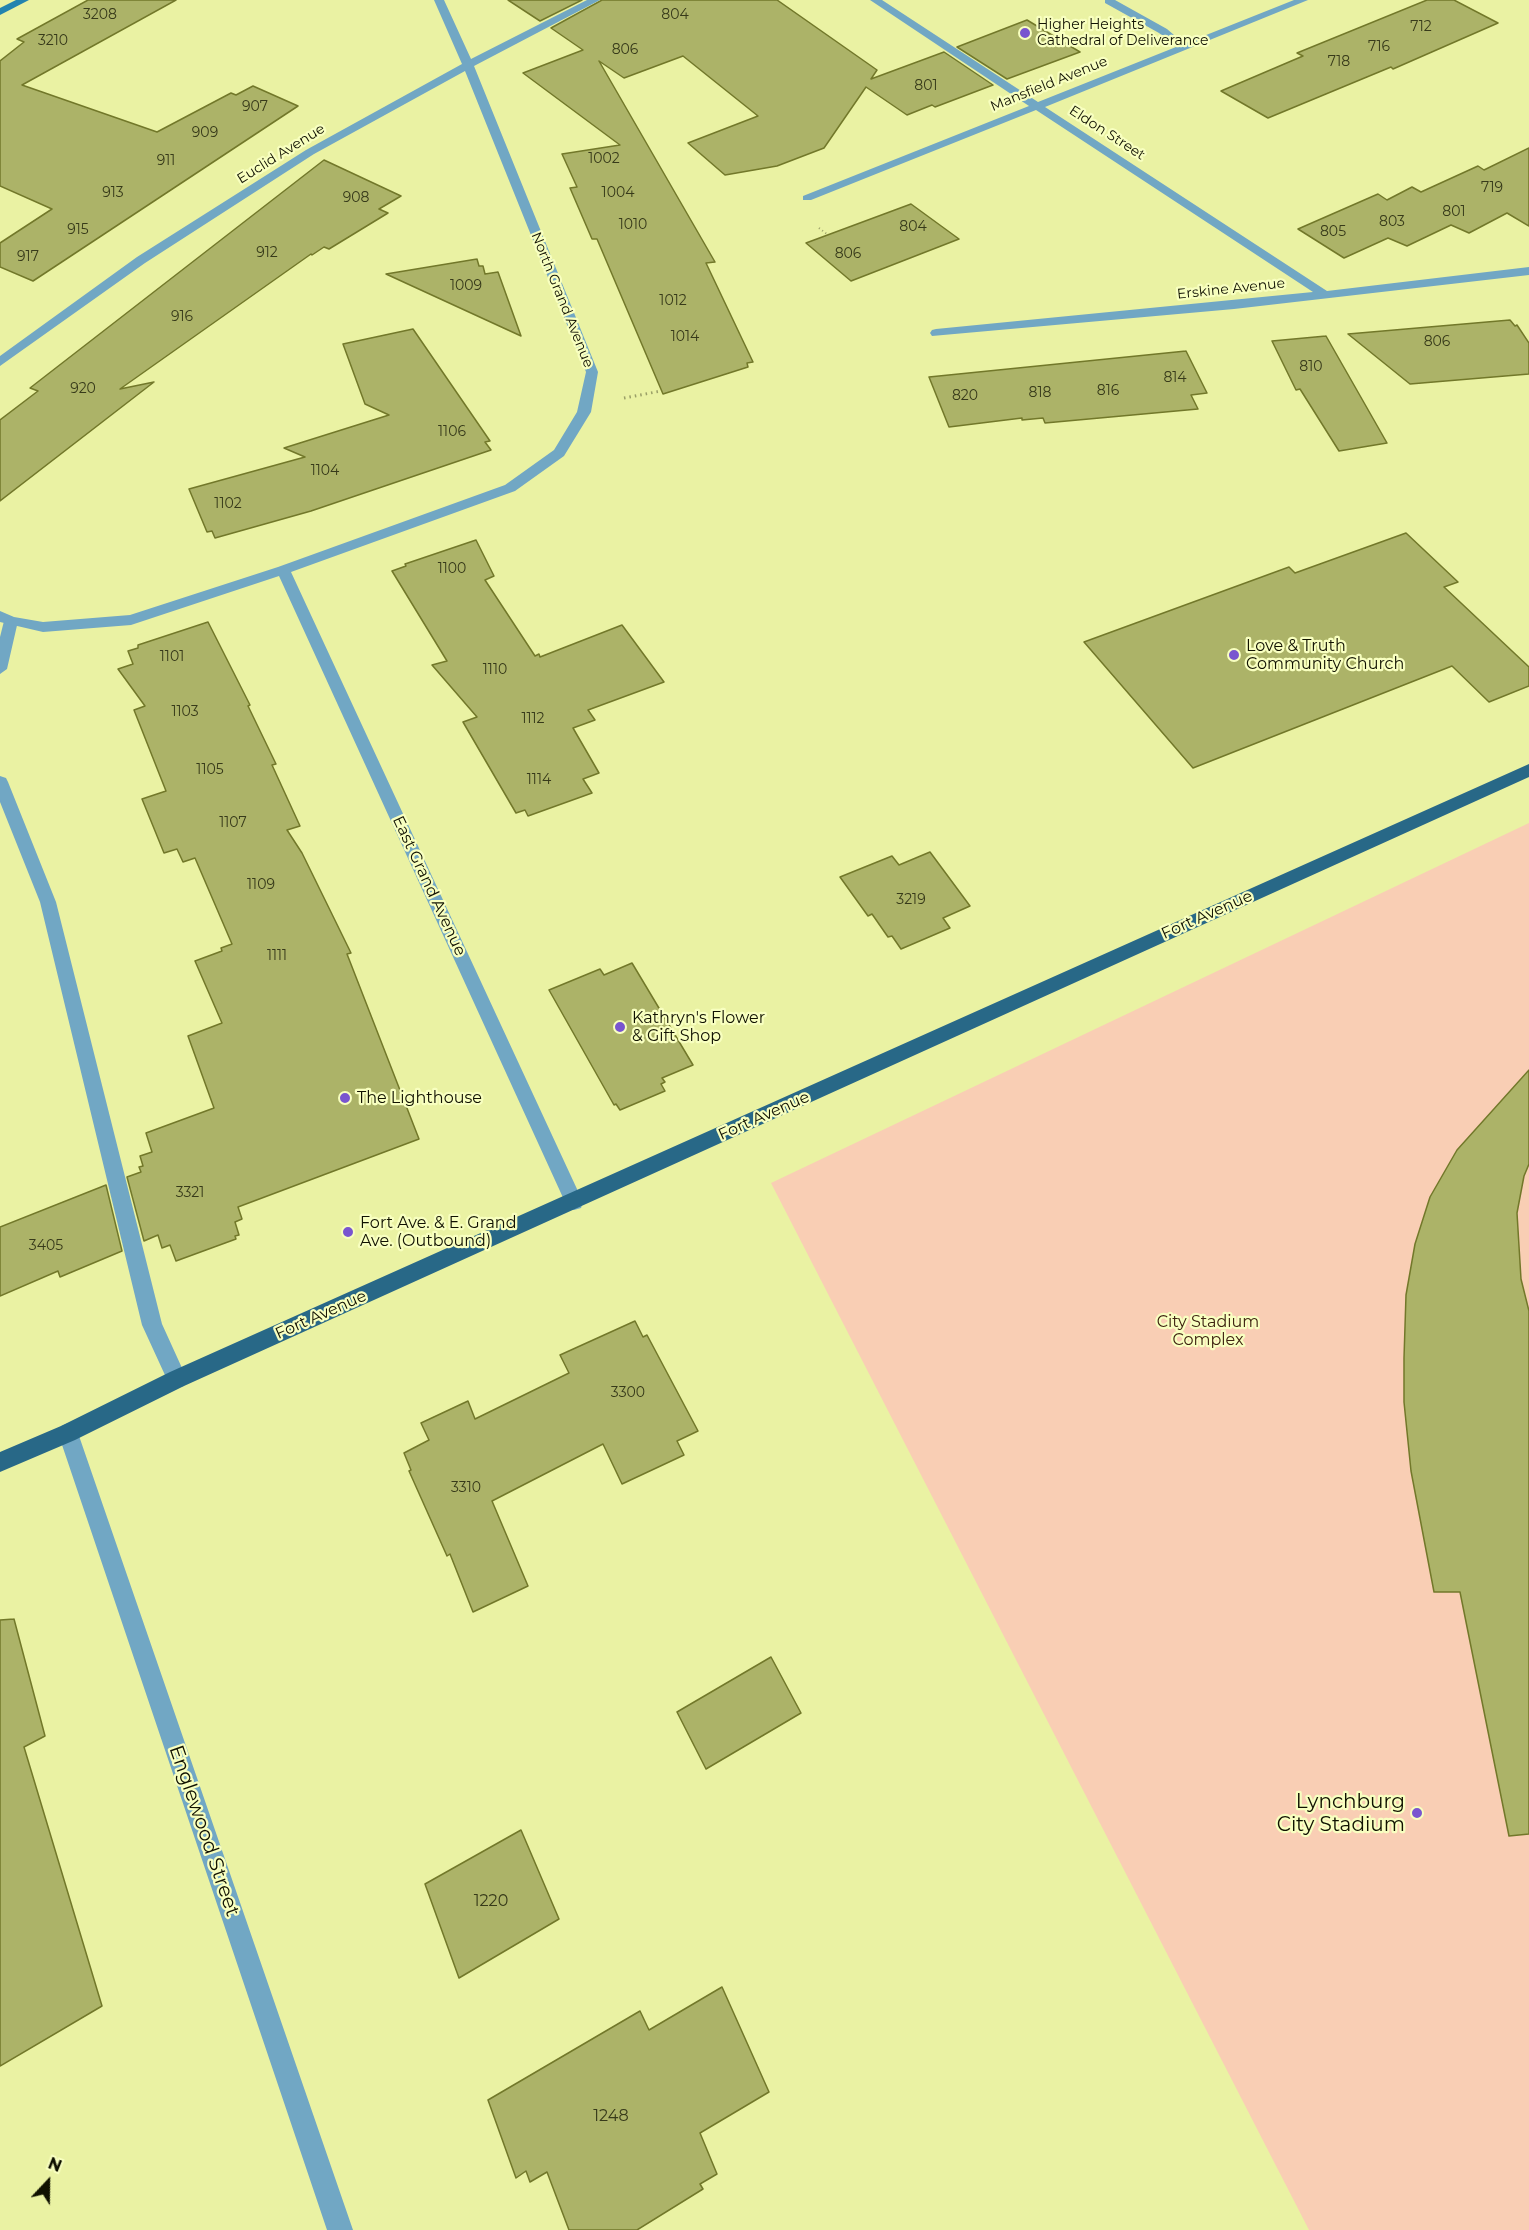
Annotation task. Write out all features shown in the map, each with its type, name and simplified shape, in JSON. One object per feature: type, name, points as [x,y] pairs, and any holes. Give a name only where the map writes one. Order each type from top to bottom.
[{"type":"main road","points":[[0,12],[24,0]]},
{"type":"main road","name":"Fort Avenue","points":[[0,1462],[177,1379],[1529,770]]},
{"type":"street","name":"North Grand Avenue","points":[[6,619],[43,627],[131,620],[283,570],[510,488],[559,453],[584,412],[592,372],[468,65],[439,0]]},
{"type":"street","name":"Euclid Avenue","points":[[0,362],[141,260],[310,152],[468,65],[595,0]]},
{"type":"street","name":"Eldon Street","points":[[875,0],[1322,293]]},
{"type":"street","name":"Mansfield Avenue","points":[[807,198],[1303,0]]},
{"type":"street","points":[[1110,1],[1162,31],[1183,47]]},
{"type":"street","name":"Erskine Avenue","points":[[936,333],[1234,305],[1322,293],[1529,271]]},
{"type":"street","name":"East Grand Avenue","points":[[283,570],[574,1202]]},
{"type":"street","points":[[0,669],[6,619]]},
{"type":"street","points":[[0,783],[48,902],[152,1325],[177,1379]]},
{"type":"street","name":"Englewood Street","points":[[68,1432],[340,2230]]},
{"type":"path","points":[[615,400],[661,391]]},
{"type":"green space","name":"City Stadium Complex","points":[[1529,823],[1529,2230],[1309,2230],[771,1183]]},
{"type":"building","points":[[88,0],[176,0],[22,85],[157,132],[231,93],[236,95],[253,86],[298,106],[33,281],[0,267],[0,243],[52,209],[0,186],[0,61],[24,42],[17,39]]},
{"type":"building","points":[[508,0],[582,0],[540,21]]},
{"type":"building","points":[[602,0],[777,0],[877,70],[871,79],[944,52],[993,85],[907,115],[866,87],[824,148],[777,166],[725,175],[688,143],[758,116],[683,56],[624,78],[599,61],[715,262],[706,263],[753,362],[747,363],[748,367],[663,394],[597,239],[592,239],[570,188],[577,187],[562,154],[620,145],[523,73],[583,50],[551,28]]},
{"type":"building","points":[[1427,0],[1454,0],[1498,23],[1393,69],[1391,67],[1268,118],[1221,91],[1303,56],[1297,53]]},
{"type":"building","points":[[1027,20],[1080,52],[1007,79],[957,47]]},
{"type":"building","points":[[1529,148],[1529,226],[1507,213],[1469,233],[1451,225],[1407,246],[1388,238],[1344,258],[1298,229],[1378,194],[1387,200],[1412,187],[1421,192],[1478,166],[1484,170]]},
{"type":"building","points":[[324,160],[401,196],[379,209],[388,213],[329,249],[324,247],[311,254],[120,389],[154,382],[0,501],[0,420],[38,391],[30,388]]},
{"type":"building","points":[[911,204],[959,239],[851,281],[806,243]]},
{"type":"building","points":[[477,259],[479,266],[483,266],[485,274],[498,272],[521,336],[386,274]]},
{"type":"building","points":[[1510,320],[1515,326],[1517,325],[1529,343],[1529,374],[1410,384],[1348,334]]},
{"type":"building","points":[[413,329],[490,441],[485,442],[491,450],[311,511],[215,538],[212,531],[207,532],[189,489],[305,457],[284,448],[389,415],[365,404],[343,344]]},
{"type":"building","points":[[1326,336],[1387,443],[1339,451],[1300,389],[1296,390],[1272,341]]},
{"type":"building","points":[[1186,351],[1207,393],[1191,395],[1198,409],[1045,423],[1043,418],[1022,420],[1022,418],[949,427],[929,377]]},
{"type":"building","name":"Love & Truth Community Church","points":[[1406,533],[1458,582],[1444,587],[1529,667],[1529,686],[1489,702],[1452,666],[1193,768],[1084,642],[1289,567],[1295,573]]},
{"type":"building","points":[[476,540],[494,576],[485,580],[535,656],[539,654],[540,657],[622,625],[664,682],[588,710],[595,720],[573,728],[599,773],[583,779],[592,793],[528,816],[525,810],[516,813],[463,722],[477,717],[432,665],[447,661],[392,571],[406,566],[405,564]]},
{"type":"building","points":[[208,622],[250,705],[248,706],[276,764],[272,765],[300,826],[287,830],[302,853],[351,953],[347,954],[419,1139],[238,1207],[242,1219],[235,1222],[239,1235],[235,1236],[236,1239],[176,1261],[170,1245],[162,1248],[158,1235],[144,1241],[127,1177],[141,1172],[139,1167],[143,1166],[140,1156],[152,1152],[146,1133],[214,1108],[188,1036],[222,1023],[195,961],[222,951],[221,948],[232,944],[195,858],[183,862],[177,849],[164,853],[142,799],[166,791],[134,710],[145,706],[118,669],[133,664],[128,651],[138,648],[138,645]]},
{"type":"building","points":[[930,852],[970,906],[943,918],[950,928],[901,949],[892,936],[888,937],[872,914],[868,916],[840,877],[892,856],[899,865]]},
{"type":"building","name":"Kathryn's Flower & Gift Shop","points":[[632,963],[693,1065],[662,1078],[665,1082],[661,1084],[665,1091],[620,1110],[616,1104],[614,1105],[549,990],[600,969],[604,975]]},
{"type":"building","points":[[1529,1070],[1529,1164],[1524,1176],[1517,1213],[1521,1279],[1529,1311],[1529,1834],[1509,1836],[1460,1592],[1434,1592],[1411,1471],[1404,1402],[1404,1358],[1406,1295],[1415,1244],[1430,1197],[1457,1150]]},
{"type":"building","points":[[106,1185],[122,1251],[60,1277],[58,1271],[0,1296],[0,1227]]},
{"type":"building","points":[[635,1321],[643,1337],[647,1335],[698,1431],[677,1441],[684,1455],[622,1484],[603,1444],[492,1501],[528,1586],[473,1612],[450,1554],[447,1556],[409,1471],[411,1470],[404,1453],[429,1440],[421,1423],[468,1401],[475,1419],[569,1373],[560,1355]]},
{"type":"building","points":[[14,1619],[45,1736],[24,1747],[102,2006],[0,2066],[0,1620]]},
{"type":"building","points":[[771,1657],[801,1713],[706,1769],[677,1712]]},
{"type":"building","points":[[521,1830],[559,1919],[459,1978],[425,1884]]},
{"type":"building","points":[[722,1987],[769,2092],[700,2133],[717,2174],[700,2184],[703,2189],[637,2230],[569,2230],[547,2172],[530,2182],[526,2171],[516,2178],[488,2100],[640,2011],[649,2030]]},
{"type":"place","name":"Higher Heights Cathedral of Deliverance","points":[[1025,33]]},
{"type":"place","name":"Love & Truth Community Church","points":[[1234,655]]},
{"type":"place","name":"Kathryn's Flower & Gift Shop","points":[[620,1027]]},
{"type":"place","name":"The Lighthouse","points":[[345,1098]]},
{"type":"place","name":"Fort Ave. & E. Grand Ave. (Outbound)","points":[[348,1232]]},
{"type":"place","name":"Lynchburg City Stadium","points":[[1417,1813]]}]
